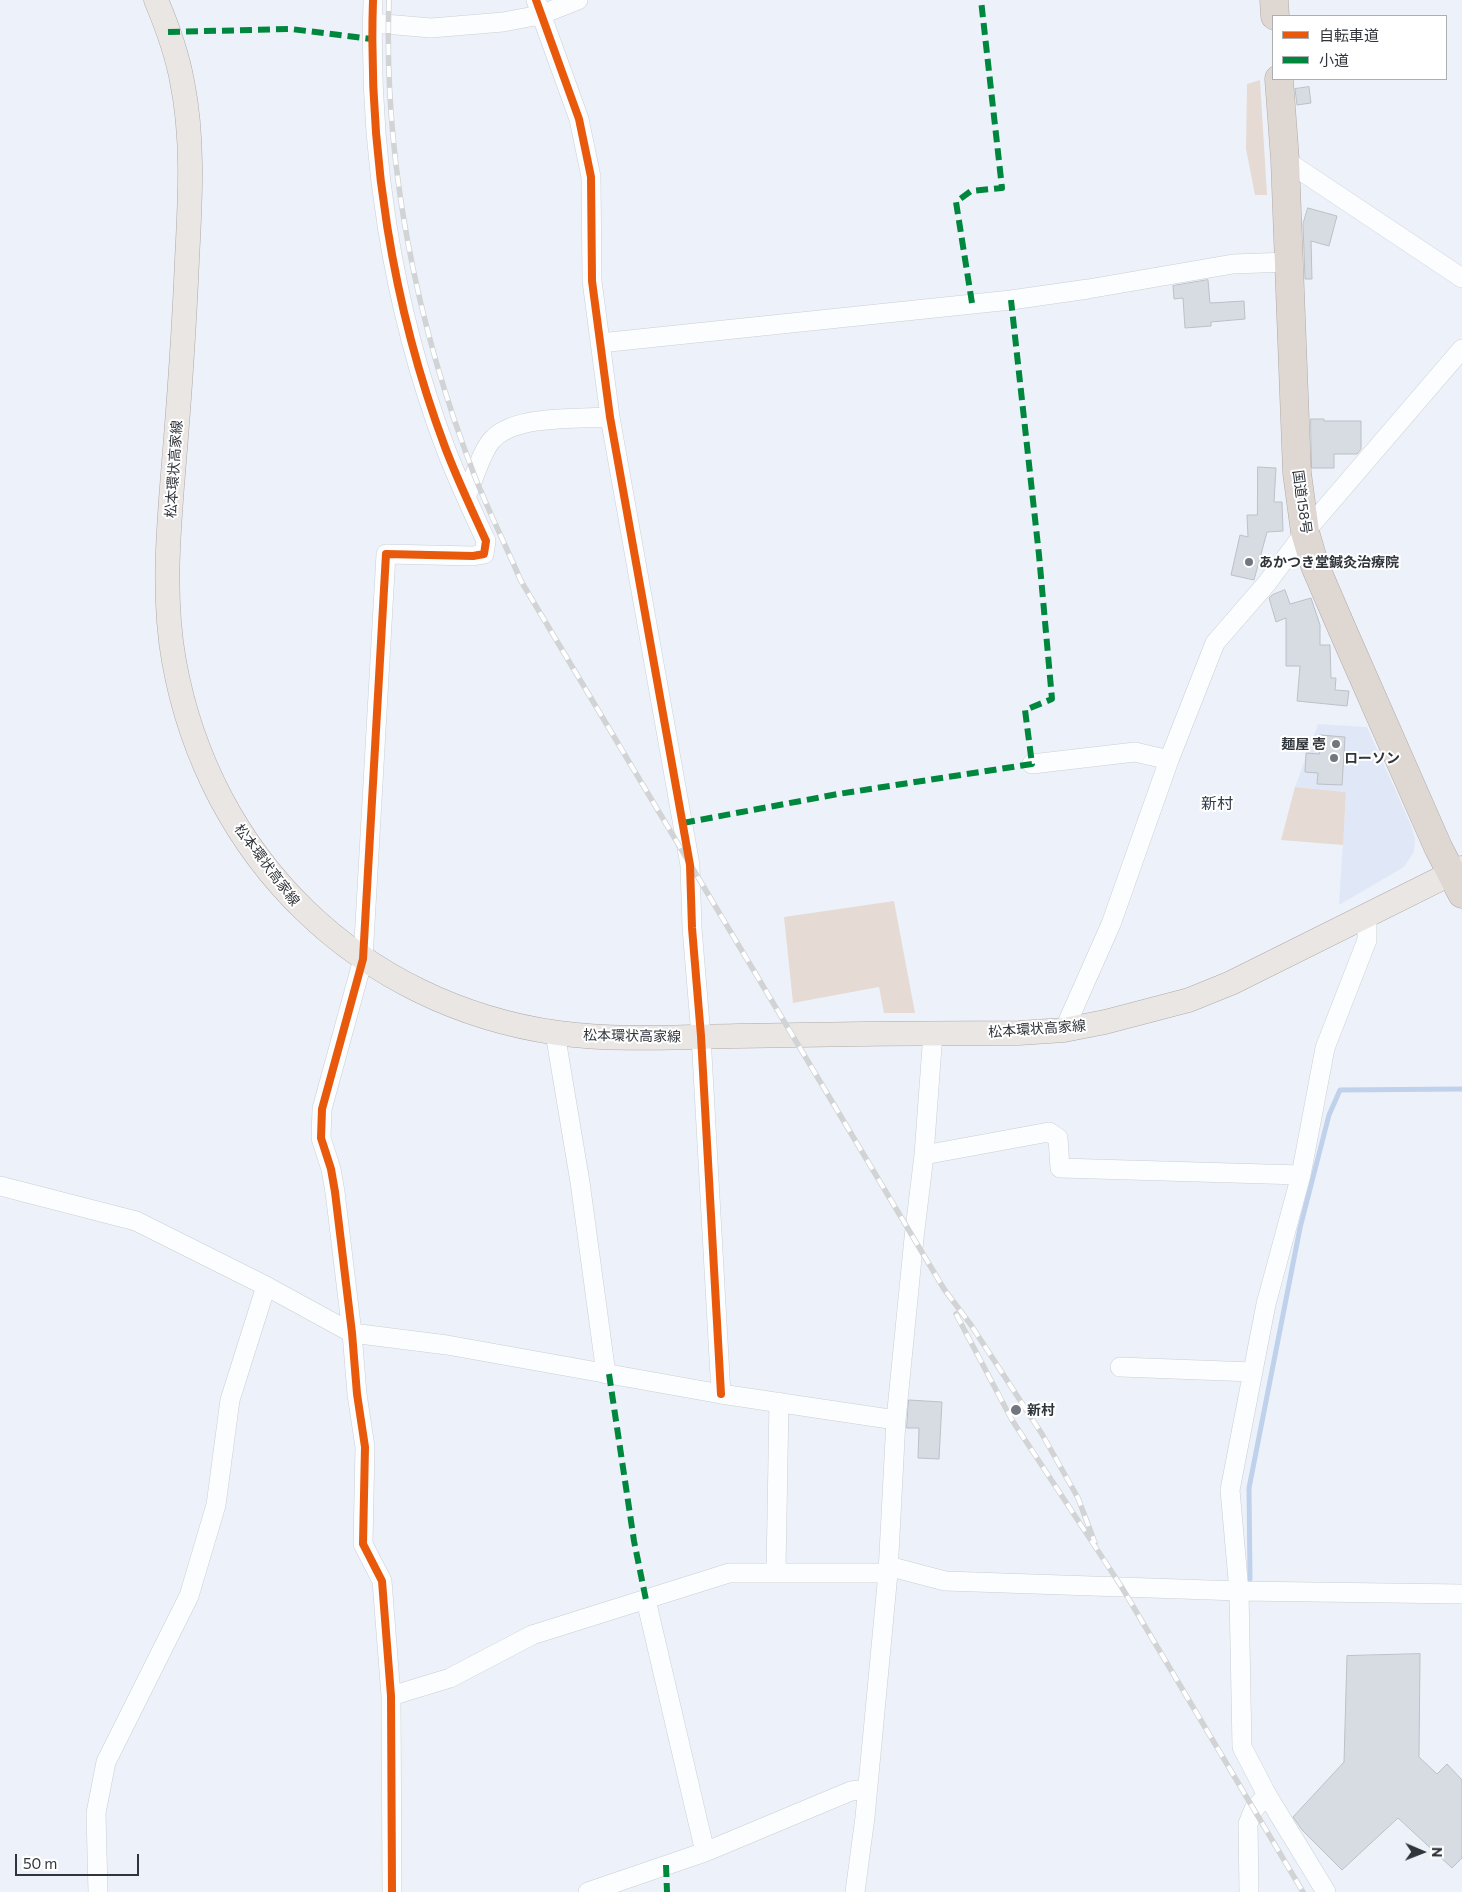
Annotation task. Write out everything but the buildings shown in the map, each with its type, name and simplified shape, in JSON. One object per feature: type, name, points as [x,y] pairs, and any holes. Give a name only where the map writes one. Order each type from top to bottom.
[{"type":"highway","points":[[1274,0],[1275,15]]},
{"type":"highway","name":"国道158号","points":[[1279,80],[1285,160],[1297,473],[1304,532],[1315,566],[1339,622],[1458,879]]},
{"type":"main road","name":"松本環状高家線","points":[[156,0],[182,81],[188,132],[189,187],[186,290],[182,377],[170,511],[168,582],[170,633],[179,690],[192,734],[214,786],[258,858],[303,911],[363,959],[392,978],[437,1000],[509,1025],[582,1036],[1019,1033],[1064,1030],[1105,1022],[1189,1000],[1230,983],[1367,916],[1458,879]]},
{"type":"street","points":[[373,0],[376,134],[388,227],[403,303],[427,393],[445,447],[486,541],[484,554],[473,556],[386,554],[363,959],[322,1108],[321,1138],[336,1192],[357,1394],[365,1446],[363,1544],[382,1581],[391,1696],[392,1892]]},
{"type":"street","points":[[373,23],[432,28],[503,22],[538,7],[578,0]]},
{"type":"street","points":[[538,7],[579,118],[591,176],[592,281],[610,417],[690,865],[692,928],[701,1036],[721,1394]]},
{"type":"street","points":[[1285,160],[1462,278]]},
{"type":"street","points":[[600,343],[1011,300],[1088,290],[1233,264],[1289,262]]},
{"type":"street","points":[[1064,1030],[1111,924],[1169,760],[1215,643],[1267,582],[1304,532],[1462,349]]},
{"type":"street","points":[[466,497],[492,438],[503,431],[529,422],[610,417]]},
{"type":"street","points":[[1032,764],[1135,752],[1169,760]]},
{"type":"street","points":[[1326,1892],[1267,1795],[1242,1747],[1239,1591],[1230,1490],[1266,1304],[1301,1175],[1325,1048],[1346,988],[1359,964],[1366,940],[1367,916]]},
{"type":"street","points":[[555,1033],[580,1182],[606,1374]]},
{"type":"street","points":[[855,1892],[888,1569],[896,1420],[924,1155],[933,1033]]},
{"type":"street","points":[[924,1155],[1049,1132],[1058,1138],[1060,1168],[1301,1175]]},
{"type":"street","points":[[0,1186],[136,1221],[266,1286],[352,1333],[448,1345],[721,1394],[896,1420]]},
{"type":"street","points":[[98,1892],[96,1813],[106,1762],[189,1596],[216,1505],[230,1400],[266,1286]]},
{"type":"street","points":[[1120,1367],[1253,1372]]},
{"type":"street","points":[[776,1571],[779,1402]]},
{"type":"street","points":[[391,1696],[450,1678],[532,1635],[646,1600],[728,1572],[888,1569],[945,1581],[1239,1591],[1462,1594]]},
{"type":"street","points":[[646,1600],[705,1852]]},
{"type":"street","points":[[588,1892],[705,1852],[851,1791],[867,1789]]},
{"type":"street","points":[[1249,1892],[1248,1824],[1254,1809],[1267,1795]]},
{"type":"shaded area","points":[[1260,80],[1267,195],[1255,195],[1246,149],[1247,84]]},
{"type":"shaded area","points":[[1318,724],[1367,727],[1411,825],[1415,839],[1414,852],[1404,867],[1339,905],[1346,792],[1295,787]]},
{"type":"shaded area","points":[[1295,787],[1346,792],[1343,845],[1281,840]]},
{"type":"shaded area","points":[[894,901],[915,1013],[884,1013],[879,987],[793,1003],[784,917]]},
{"type":"waterway","points":[[1250,1579],[1249,1488],[1300,1228],[1329,1115],[1340,1090],[1462,1089]]},
{"type":"railway","points":[[389,0],[389,61],[398,183],[421,303],[436,362],[454,420],[480,490],[521,581],[944,1289],[971,1325],[1042,1434],[1078,1498],[1095,1543]]},
{"type":"railway","points":[[956,1314],[1012,1420],[1121,1586],[1303,1892]]},
{"type":"marked path","points":[[972,303],[956,202],[971,191],[1002,188],[981,0]]},
{"type":"marked path","points":[[168,32],[291,29],[371,39]]},
{"type":"marked path","points":[[683,823],[838,794],[1032,764],[1025,710],[1052,699],[1039,555],[1011,300]]},
{"type":"marked path","points":[[609,1374],[634,1541],[646,1600]]},
{"type":"marked path","points":[[666,1865],[667,1892]]},
{"type":"cycle path","points":[[373,0],[372,56],[380,170],[387,227],[398,283],[426,393],[445,447],[486,541],[484,554],[473,556],[386,554],[363,959],[322,1109],[321,1138],[331,1169],[335,1192],[352,1333],[357,1394],[365,1447],[363,1544],[382,1581],[391,1696],[392,1892]]},
{"type":"cycle path","points":[[536,0],[579,119],[591,177],[592,281],[610,417],[690,865],[692,928],[701,1036],[721,1394]]},
{"type":"place","name":"あかつき堂鍼灸治療院","points":[[1249,562]]},
{"type":"place","name":"麺屋 壱","points":[[1336,744]]},
{"type":"place","name":"ローソン","points":[[1334,758]]},
{"type":"place","name":"新村","points":[[1016,1410]]},
{"type":"district","name":"新村","points":[[1217,804]]}]
